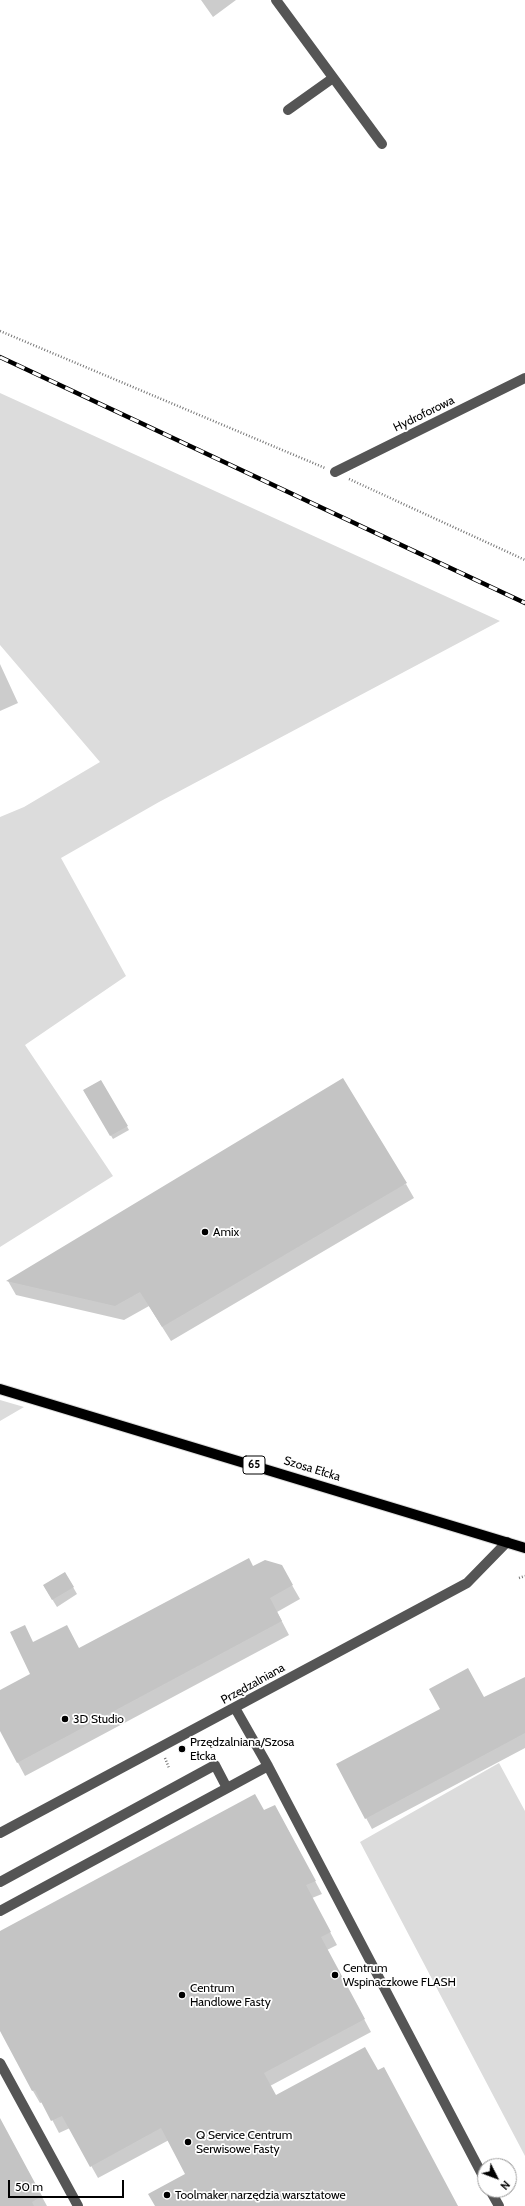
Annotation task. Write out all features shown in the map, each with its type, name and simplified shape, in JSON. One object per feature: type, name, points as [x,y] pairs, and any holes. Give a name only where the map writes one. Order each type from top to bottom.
[{"type":"main road","name":"Szosa Ełcka","points":[[0,1389],[525,1548]]},
{"type":"street","points":[[276,0],[382,144]]},
{"type":"street","points":[[288,110],[333,78]]},
{"type":"street","name":"Hydroforowa","points":[[335,472],[525,378]]},
{"type":"street","name":"Przędzalniana","points":[[0,1833],[467,1583],[507,1542]]},
{"type":"street","points":[[235,1708],[268,1766],[477,2165]]},
{"type":"street","points":[[0,1882],[215,1765],[227,1788]]},
{"type":"street","points":[[0,1911],[268,1766]]},
{"type":"street","points":[[0,2063],[78,2206]]},
{"type":"path","points":[[0,331],[335,472],[525,560]]},
{"type":"path","points":[[519,1578],[525,1576]]},
{"type":"shaded area","points":[[0,393],[500,621],[159,802],[61,858],[126,976],[25,1045],[113,1176],[0,1247],[0,817],[24,807],[100,762],[0,645]]},
{"type":"shaded area","points":[[0,1400],[24,1407],[0,1421]]},
{"type":"shaded area","points":[[499,1763],[525,1811],[525,2156],[360,1842]]},
{"type":"building","name":"Amix","points":[[343,1078],[407,1183],[162,1327],[140,1292],[115,1306],[6,1281]]},
{"type":"building","points":[[101,1080],[128,1126],[110,1136],[83,1090]]},
{"type":"building","points":[[249,1558],[253,1566],[265,1560],[282,1565],[293,1585],[270,1598],[282,1621],[17,1763],[0,1731],[0,1690],[30,1674],[10,1632],[25,1625],[33,1642],[67,1625],[79,1648]]},
{"type":"building","points":[[65,1572],[74,1587],[52,1600],[43,1585]]},
{"type":"building","points":[[468,1668],[484,1697],[525,1677],[525,1733],[365,1819],[336,1764],[440,1709],[429,1689]]},
{"type":"building","name":"Centrum Handlowe Fasty","points":[[255,1794],[264,1810],[275,1805],[316,1881],[306,1885],[331,1932],[321,1937],[365,2019],[264,2073],[276,2095],[365,2047],[378,2070],[384,2067],[458,2206],[155,2206],[148,2194],[185,2174],[161,2128],[90,2167],[62,2116],[51,2121],[35,2090],[32,2091],[0,2031],[0,1931]]},
{"type":"building","points":[[0,2118],[42,2196],[32,2202],[34,2206],[0,2206]]},
{"type":"railway","points":[[0,357],[525,603]]},
{"type":"place","name":"Amix","points":[[205,1232]]},
{"type":"place","name":"3D Studio","points":[[65,1719]]},
{"type":"place","name":"Przędzalniana/Szosa Ełcka","points":[[182,1749]]},
{"type":"place","name":"Centrum Wspinaczkowe FLASH","points":[[335,1975]]},
{"type":"place","name":"Centrum Handlowe Fasty","points":[[182,1995]]},
{"type":"place","name":"Q Service Centrum Serwisowe Fasty","points":[[188,2142]]},
{"type":"place","name":"Toolmaker narzędzia warsztatowe","points":[[167,2195]]}]
